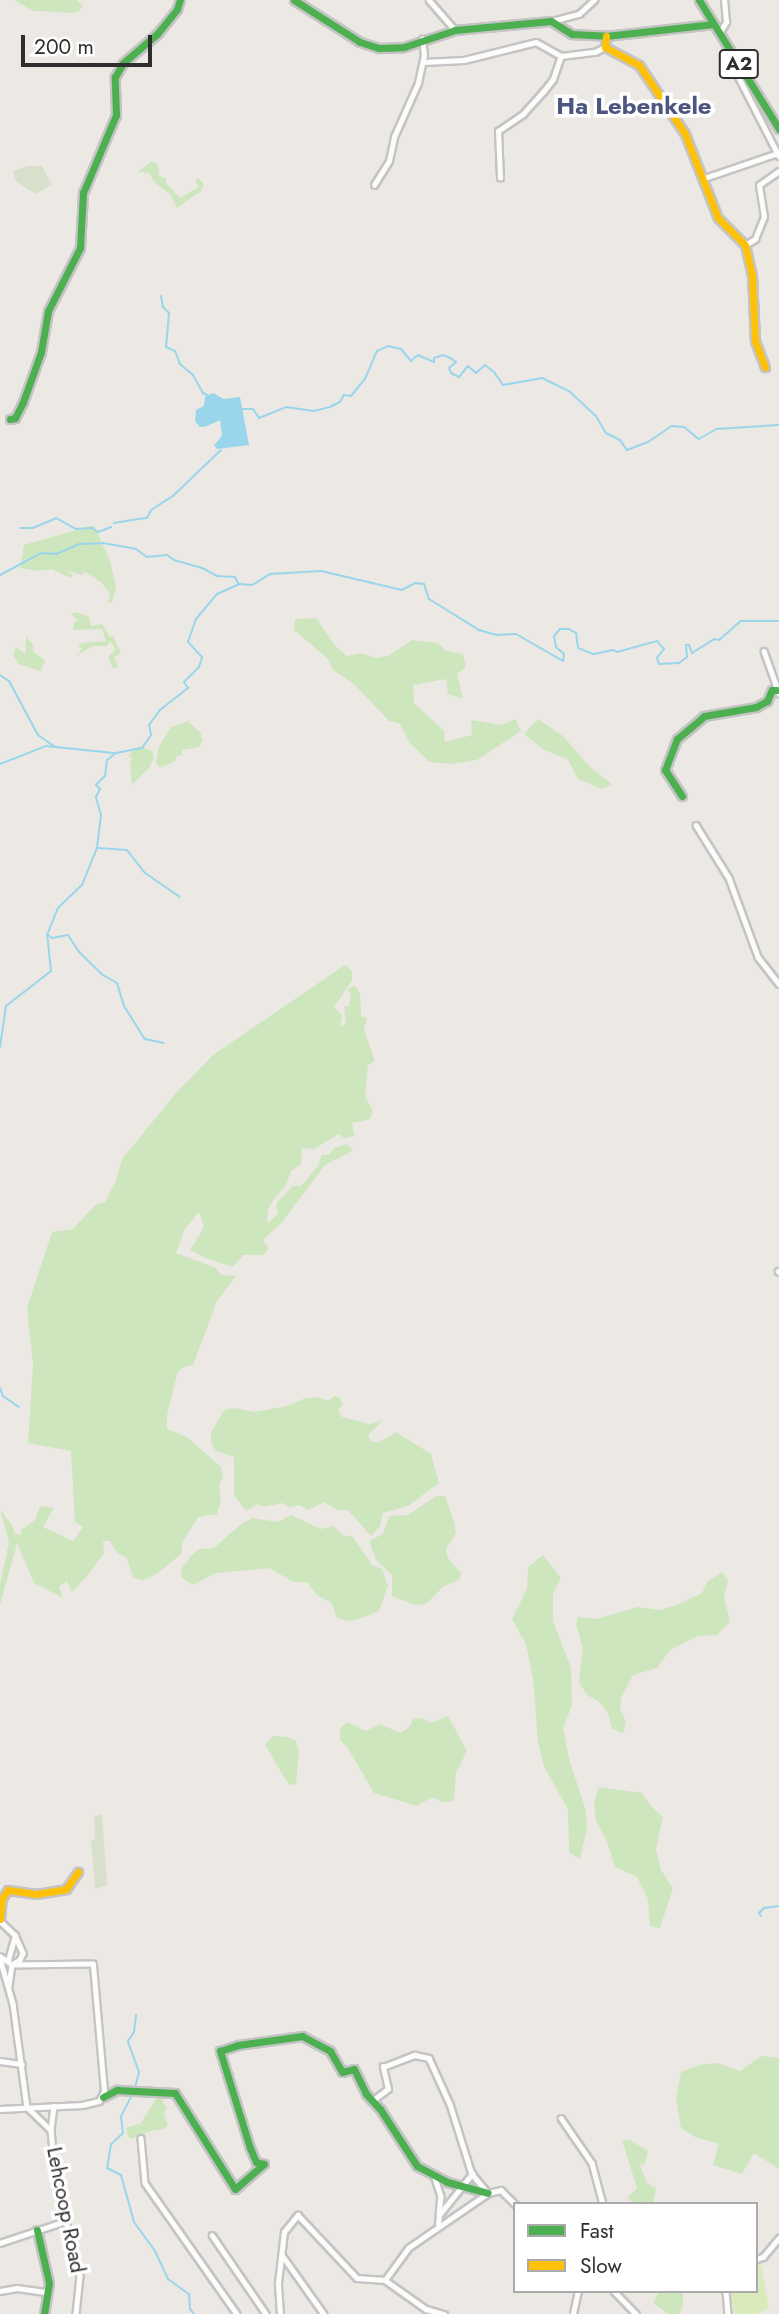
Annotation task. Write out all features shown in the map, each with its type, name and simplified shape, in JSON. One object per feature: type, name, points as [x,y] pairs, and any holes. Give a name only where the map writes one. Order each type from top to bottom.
[{"type":"street","points":[[10,419],[15,418],[23,402],[41,352],[48,311],[80,248],[83,193],[111,133],[116,115],[115,77],[123,63],[157,34],[177,9],[180,0]]},
{"type":"street","points":[[295,0],[360,42],[379,48],[404,47],[455,30],[551,22],[579,14],[594,0]]},
{"type":"street","points":[[429,0],[455,30]]},
{"type":"street","name":"A2","points":[[699,0],[779,129]]},
{"type":"street","points":[[720,32],[726,22],[724,0]]},
{"type":"street","points":[[551,22],[572,34],[606,36],[694,29],[713,24]]},
{"type":"street","points":[[605,47],[606,36]]},
{"type":"street","points":[[374,185],[389,161],[394,137],[418,83],[423,62],[422,39]]},
{"type":"street","points":[[423,62],[464,61],[536,42],[561,56],[595,52],[605,47]]},
{"type":"street","points":[[605,47],[639,65],[685,134],[718,218],[745,245],[752,275],[755,341],[765,367]]},
{"type":"street","points":[[500,178],[498,131],[523,114],[554,79],[561,56]]},
{"type":"street","points":[[702,179],[778,155],[737,74],[740,65]]},
{"type":"street","points":[[745,245],[755,239],[764,217],[759,185],[779,172]]},
{"type":"street","points":[[764,651],[778,692]]},
{"type":"street","points":[[682,796],[665,770],[677,739],[704,716],[757,707],[767,701],[772,690],[778,692]]},
{"type":"street","points":[[696,825],[729,878],[758,957],[779,984]]},
{"type":"street","points":[[10,1962],[22,1957],[15,1935],[0,1920],[2,1898],[8,1890],[36,1894],[65,1889],[78,1872]]},
{"type":"street","points":[[9,1987],[15,1935]]},
{"type":"street","points":[[0,1957],[10,1962],[93,1964],[104,2081],[103,2097]]},
{"type":"street","points":[[0,1957],[9,1987],[27,2107],[51,2130]]},
{"type":"street","points":[[0,2109],[82,2105],[117,2090],[175,2093],[234,2189],[264,2164],[256,2162],[239,2119],[220,2051],[226,2047],[302,2036],[330,2051],[337,2068],[342,2072],[354,2069],[372,2101],[417,2166],[461,2187],[488,2193]]},
{"type":"street","points":[[372,2101],[388,2089],[383,2067],[415,2056],[429,2058],[450,2104],[472,2174],[488,2193]]},
{"type":"street","points":[[0,2061],[22,2064]]},
{"type":"street","name":"Lehcoop Road","points":[[54,2106],[51,2130],[56,2182],[80,2276],[76,2314]]},
{"type":"street","points":[[561,2118],[592,2163],[602,2202]]},
{"type":"street","points":[[141,2138],[145,2183],[237,2314]]},
{"type":"street","points":[[439,2215],[472,2174]]},
{"type":"street","points":[[433,2175],[441,2196],[439,2224]]},
{"type":"street","points":[[385,2280],[408,2248],[439,2224],[488,2193],[502,2190],[513,2202]]},
{"type":"street","points":[[280,2314],[278,2283],[284,2232],[299,2215],[357,2278],[385,2280],[426,2309],[444,2314]]},
{"type":"street","points":[[0,2243],[66,2221]]},
{"type":"street","points":[[37,2230],[48,2283],[44,2314]]},
{"type":"street","points":[[212,2235],[266,2314]]},
{"type":"street","points":[[758,2258],[763,2257],[779,2238]]},
{"type":"street","points":[[282,2254],[324,2314]]},
{"type":"street","points":[[0,2291],[17,2288],[47,2292]]},
{"type":"street","points":[[578,2293],[573,2312],[579,2314]]},
{"type":"street","points":[[616,2293],[636,2314]]},
{"type":"street","points":[[726,2293],[728,2314]]},
{"type":"green space","points":[[15,0],[77,0],[83,6],[79,11],[71,13],[32,11]]},
{"type":"green space","points":[[152,161],[158,164],[159,176],[166,178],[166,183],[180,198],[199,187],[195,182],[198,178],[204,184],[201,191],[177,208],[170,194],[156,184],[149,173],[138,172]]},
{"type":"green space","points":[[28,166],[42,166],[52,185],[35,194],[16,181],[13,171]]},
{"type":"green space","points":[[94,525],[110,561],[116,588],[112,602],[108,603],[110,594],[101,582],[85,572],[82,575],[67,571],[73,575],[70,578],[52,569],[39,571],[20,568],[24,545]]},
{"type":"green space","points":[[77,612],[89,617],[91,626],[102,624],[110,637],[113,636],[121,653],[114,657],[118,667],[113,669],[108,656],[116,649],[110,641],[107,646],[93,646],[76,656],[82,649],[78,646],[82,643],[106,641],[102,629],[73,630],[74,622],[79,621],[71,614]]},
{"type":"green space","points":[[316,618],[336,647],[347,656],[360,653],[377,658],[388,656],[412,640],[438,643],[446,651],[463,654],[466,667],[457,674],[463,699],[448,694],[446,679],[413,685],[414,703],[444,731],[445,742],[472,735],[471,720],[501,725],[515,719],[521,731],[477,760],[451,764],[429,762],[410,743],[399,723],[389,721],[355,685],[333,670],[328,659],[294,630],[295,619]]},
{"type":"green space","points":[[26,637],[33,645],[33,651],[45,661],[40,671],[19,664],[13,655],[16,647],[25,654]]},
{"type":"green space","points":[[538,719],[563,736],[590,767],[612,784],[602,789],[578,779],[568,760],[543,749],[524,734]]},
{"type":"green space","points":[[188,721],[200,732],[203,741],[199,747],[182,750],[182,755],[177,756],[175,761],[160,768],[156,763],[159,746],[171,727]]},
{"type":"green space","points":[[139,746],[152,751],[154,757],[149,768],[132,785],[130,762],[133,759],[128,756]]},
{"type":"green space","points":[[345,965],[352,971],[352,981],[334,1007],[342,1016],[340,1027],[346,1024],[344,1007],[349,1006],[351,993],[347,990],[355,985],[360,994],[361,1016],[367,1018],[364,1030],[375,1061],[368,1065],[365,1096],[373,1111],[370,1119],[352,1123],[355,1136],[344,1138],[339,1134],[314,1149],[302,1148],[301,1164],[291,1171],[286,1185],[268,1209],[267,1224],[278,1213],[276,1204],[293,1186],[301,1186],[318,1166],[322,1155],[329,1155],[334,1148],[347,1144],[353,1151],[325,1165],[282,1222],[263,1240],[268,1248],[264,1255],[243,1255],[233,1267],[190,1250],[204,1227],[199,1212],[185,1229],[176,1253],[216,1268],[221,1275],[236,1276],[217,1301],[193,1365],[182,1368],[177,1374],[167,1416],[167,1429],[187,1437],[221,1467],[223,1478],[219,1484],[221,1501],[217,1514],[198,1517],[183,1541],[181,1554],[157,1574],[143,1580],[133,1578],[127,1558],[117,1553],[110,1541],[103,1541],[104,1553],[72,1592],[67,1581],[59,1587],[63,1598],[34,1583],[17,1543],[0,1605],[0,1584],[9,1542],[0,1510],[12,1525],[15,1534],[21,1535],[21,1530],[35,1520],[40,1506],[54,1508],[43,1527],[73,1541],[83,1527],[75,1522],[71,1451],[28,1443],[33,1364],[27,1308],[52,1232],[73,1229],[95,1205],[105,1202],[116,1181],[122,1159],[177,1092],[213,1055]]},
{"type":"green space","points":[[335,1396],[340,1398],[343,1406],[338,1409],[342,1417],[369,1424],[383,1420],[368,1435],[371,1441],[378,1443],[396,1432],[431,1454],[439,1483],[408,1506],[383,1513],[380,1526],[371,1536],[348,1510],[337,1510],[324,1502],[308,1510],[299,1505],[290,1508],[282,1503],[264,1507],[257,1504],[246,1511],[234,1495],[234,1457],[216,1451],[211,1443],[211,1433],[224,1410],[235,1408],[254,1412],[288,1406],[303,1399],[319,1397],[327,1401]]},
{"type":"green space","points":[[436,1496],[445,1496],[454,1521],[456,1533],[446,1549],[448,1558],[461,1573],[460,1579],[444,1586],[426,1604],[415,1605],[392,1596],[392,1575],[376,1560],[369,1541],[383,1534],[389,1516],[408,1515]]},
{"type":"green space","points":[[291,1515],[321,1529],[334,1526],[342,1535],[353,1537],[372,1565],[382,1569],[388,1586],[379,1611],[348,1621],[337,1618],[331,1603],[317,1595],[307,1582],[294,1582],[269,1568],[216,1573],[193,1585],[181,1577],[182,1568],[199,1549],[214,1548],[252,1518],[278,1522]]},
{"type":"green space","points":[[543,1555],[561,1578],[553,1594],[553,1621],[571,1668],[572,1705],[563,1728],[570,1762],[586,1811],[587,1829],[580,1859],[569,1852],[568,1809],[544,1767],[538,1743],[533,1679],[526,1644],[512,1619],[527,1589],[528,1567]]},
{"type":"green space","points":[[722,1572],[728,1581],[724,1596],[730,1622],[717,1635],[698,1636],[670,1650],[657,1668],[633,1675],[621,1698],[620,1708],[626,1722],[623,1733],[612,1729],[608,1713],[598,1701],[587,1695],[579,1682],[583,1648],[576,1625],[578,1617],[596,1619],[638,1607],[660,1610],[677,1605],[702,1593],[708,1581]]},
{"type":"green space","points":[[448,1716],[467,1751],[456,1773],[454,1801],[442,1802],[432,1797],[417,1806],[374,1793],[348,1748],[340,1740],[340,1728],[347,1722],[366,1731],[379,1724],[401,1733],[410,1726],[413,1719],[421,1718],[431,1723]]},
{"type":"green space","points":[[273,1736],[296,1741],[299,1751],[296,1784],[289,1785],[265,1745]]},
{"type":"green space","points":[[599,1787],[642,1793],[663,1817],[656,1849],[661,1870],[673,1888],[660,1928],[650,1926],[648,1899],[637,1877],[615,1867],[606,1839],[596,1821],[594,1801]]},
{"type":"green space","points":[[102,1814],[107,1885],[95,1889],[91,1841],[95,1838],[94,1816]]},
{"type":"green space","points":[[761,2056],[779,2058],[779,2169],[754,2153],[742,2174],[713,2165],[719,2144],[695,2137],[681,2128],[676,2097],[681,2072],[699,2065],[717,2063],[740,2071]]},
{"type":"green space","points":[[157,2097],[163,2097],[163,2104],[167,2106],[164,2115],[168,2124],[165,2129],[150,2131],[132,2139],[128,2137],[126,2128],[141,2123]]},
{"type":"green space","points":[[622,2140],[630,2140],[648,2151],[644,2166],[639,2163],[647,2183],[656,2188],[653,2202],[632,2202],[627,2198],[637,2188]]},
{"type":"green space","points":[[758,2265],[761,2265],[769,2309],[756,2314],[734,2314],[731,2293],[758,2293]]},
{"type":"green space","points":[[658,2293],[683,2293],[683,2306],[679,2314],[668,2314],[653,2303]]},
{"type":"water","points":[[213,393],[224,399],[240,397],[249,445],[217,449],[214,445],[222,436],[220,420],[205,427],[200,427],[195,421],[196,410],[204,406],[205,397]]},
{"type":"waterway","points":[[161,296],[163,307],[169,313],[166,347],[175,351],[180,364],[193,375],[203,393],[209,396]]},
{"type":"waterway","points":[[242,409],[253,409],[259,418],[286,407],[314,411],[330,407],[340,402],[344,395],[351,396],[365,379],[377,351],[388,346],[401,349],[411,361],[418,355],[434,362],[434,358],[443,355],[450,358],[456,362],[449,368],[451,373],[459,377],[468,366],[476,373],[485,365],[503,385],[542,378],[569,391],[596,416],[606,433],[620,440],[627,450],[648,442],[672,426],[684,427],[699,439],[716,429],[779,425]]},
{"type":"waterway","points":[[114,523],[147,518],[151,510],[174,495],[221,450]]},
{"type":"waterway","points":[[20,528],[33,528],[56,518],[76,529],[92,528],[98,532],[111,527]]},
{"type":"waterway","points":[[0,575],[41,553],[56,554],[79,544],[103,543],[136,549],[147,557],[167,555],[217,576],[235,577],[238,583]]},
{"type":"waterway","points":[[0,1047],[6,1006],[51,971],[47,935],[58,908],[82,885],[97,848],[101,815],[96,797],[100,789],[96,785],[105,776],[107,760],[116,753],[142,748],[151,735],[149,725],[160,710],[188,688],[184,682],[199,667],[202,657],[188,642],[196,619],[217,594],[239,584],[252,585],[270,574],[321,571],[402,590],[415,583],[424,584],[429,599],[479,630],[496,635],[516,634],[563,661],[564,654],[556,647],[554,636],[560,629],[569,629],[576,633],[578,648],[594,654],[613,650],[617,652],[657,641],[664,649],[657,658],[659,664],[679,663],[687,657],[686,645],[689,645],[692,653],[714,639],[719,640],[741,621],[779,621]]},
{"type":"waterway","points":[[0,675],[9,681],[38,735],[55,747]]},
{"type":"waterway","points":[[0,764],[46,746],[114,753]]},
{"type":"waterway","points":[[98,848],[127,850],[145,873],[180,897]]},
{"type":"waterway","points":[[48,935],[52,938],[68,935],[79,952],[103,975],[117,983],[124,1006],[145,1039],[164,1043]]},
{"type":"waterway","points":[[0,1388],[3,1396],[19,1407]]},
{"type":"waterway","points":[[761,1916],[759,1913],[764,1908],[779,1906]]},
{"type":"waterway","points":[[135,2088],[139,2072],[128,2041],[134,2032],[136,2015]]},
{"type":"waterway","points":[[133,2093],[121,2117],[123,2133],[111,2144],[107,2168],[121,2175],[134,2222],[155,2251],[168,2279],[189,2294],[190,2309],[194,2314]]},
{"type":"traffic: fast","points":[[10,419],[15,418],[23,402],[41,352],[48,311],[80,248],[83,193],[116,115],[115,77],[123,63],[157,34],[177,9],[180,0]]},
{"type":"traffic: fast","points":[[294,0],[360,42],[379,48],[404,47],[455,30],[551,21],[572,34],[606,36],[713,24]]},
{"type":"traffic: fast","points":[[699,0],[779,129]]},
{"type":"traffic: fast","points":[[682,796],[665,770],[677,739],[704,716],[756,707],[767,701],[772,690],[777,690]]},
{"type":"traffic: fast","points":[[103,2097],[117,2090],[175,2093],[235,2189],[264,2164],[256,2162],[250,2148],[220,2051],[238,2045],[302,2036],[330,2051],[342,2072],[354,2069],[366,2094],[380,2109],[417,2166],[447,2182],[488,2193]]},
{"type":"traffic: fast","points":[[37,2230],[49,2283],[44,2314]]},
{"type":"traffic: slow","points":[[606,36],[605,47],[639,65],[685,134],[718,218],[745,245],[752,275],[755,341],[765,367]]},
{"type":"traffic: slow","points":[[0,1919],[2,1898],[8,1890],[36,1894],[66,1889],[78,1872]]},
{"type":"district","name":"Ha Lebenkele","points":[[634,106]]}]
